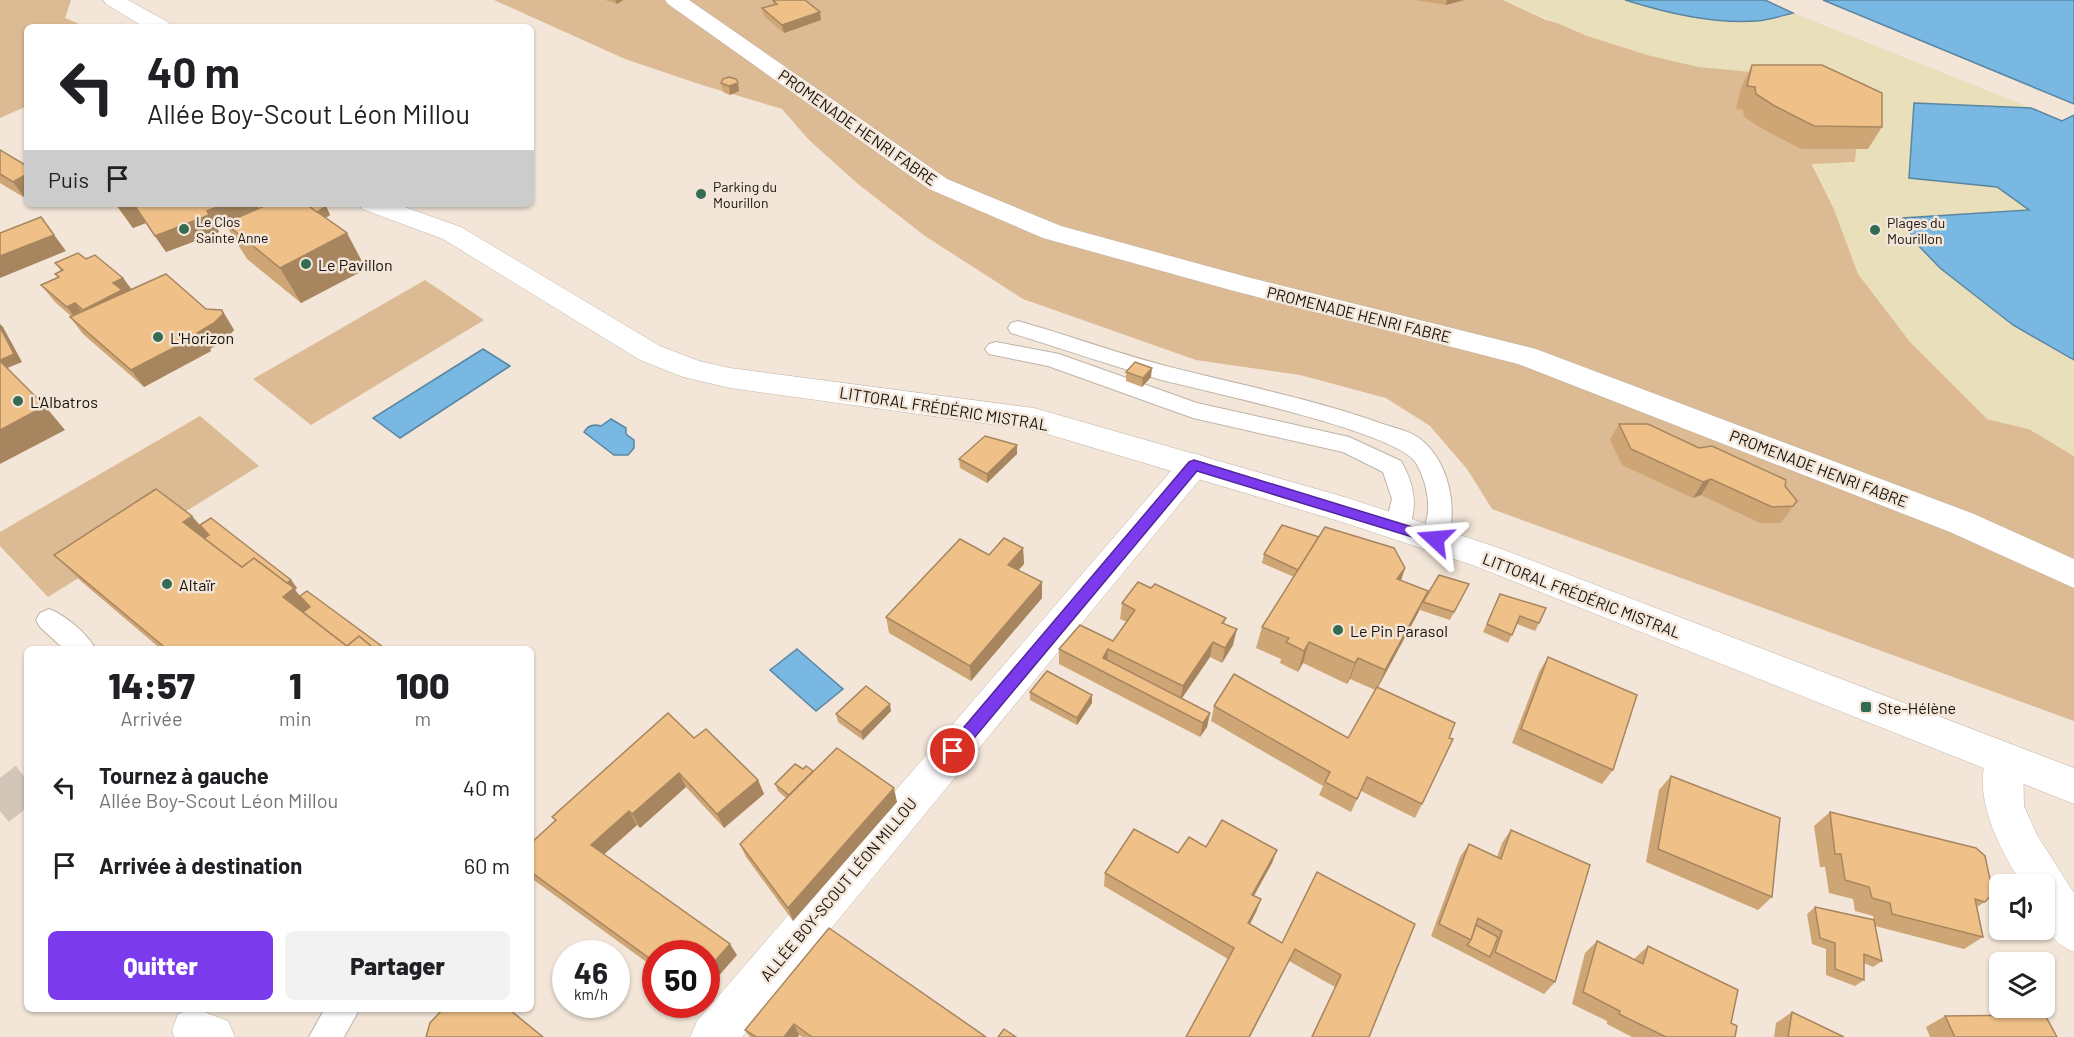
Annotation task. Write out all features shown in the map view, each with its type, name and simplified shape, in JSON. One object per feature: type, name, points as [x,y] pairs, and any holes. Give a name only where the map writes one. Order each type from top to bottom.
[{"type":"street","points":[[113,0],[155,24]]},
{"type":"street","name":"PROMENADE HENRI FABRE","points":[[675,0],[938,184],[1052,232],[1244,285],[1526,356],[1962,523],[2074,573]]},
{"type":"street","name":"LITTORAL FRÉDÉRIC MISTRAL","points":[[380,207],[452,233],[650,353],[693,370],[730,378],[1034,419],[1397,526],[1487,557],[2074,786]]},
{"type":"street","name":"ALLÉE BOY-SCOUT LÉON MILLOU","points":[[713,1037],[1194,465]]},
{"type":"street","points":[[2004,759],[2004,807],[2023,849],[2074,931]]},
{"type":"lane","points":[[1018,328],[1160,372],[1339,417],[1410,443],[1425,457],[1438,489],[1440,510],[1435,539]]},
{"type":"lane","points":[[996,349],[1051,359],[1193,410],[1349,445],[1393,467],[1404,499],[1397,526]]},
{"type":"lane","points":[[49,620],[78,646]]},
{"type":"lane","points":[[325,1037],[342,1012]]},
{"type":"shaded area","points":[[0,0],[71,0],[65,18],[79,24],[24,24],[24,107],[0,118]]},
{"type":"shaded area","points":[[494,0],[1503,0],[1546,20],[1866,100],[1855,162],[1812,165],[1833,207],[1987,419],[2029,429],[2074,456],[2074,721],[1492,509],[1467,469],[1430,426],[1386,398],[1300,375],[1196,360],[1023,299],[925,236],[858,184],[809,140],[782,109],[625,59]]},
{"type":"shaded area","points":[[425,280],[484,320],[311,425],[253,379]]},
{"type":"shaded area","points":[[200,416],[259,466],[48,597],[0,546],[0,532]]},
{"type":"sand","name":"Plages du Mourillon","points":[[1503,0],[1625,0],[1665,12],[1760,21],[1793,13],[2031,108],[1914,104],[1910,178],[1997,187],[2030,210],[1903,218],[2013,325],[2074,360],[2074,456],[2029,429],[1987,419],[1910,342],[1858,274],[1833,207],[1812,164],[1855,162],[1856,149],[1762,73],[1698,67],[1647,55],[1587,36]]},
{"type":"water","points":[[1625,0],[1765,0],[1793,13],[1757,21],[1723,21],[1673,13]]},
{"type":"water","points":[[1823,0],[2074,0],[2074,104]]},
{"type":"water","points":[[1914,103],[2031,108],[2062,121],[2074,115],[2074,360],[2013,325],[1940,268],[1915,242],[1903,218],[2029,210],[1997,187],[1909,178]]},
{"type":"water","points":[[483,349],[510,366],[400,438],[373,418]]},
{"type":"water","points":[[611,419],[626,428],[626,434],[634,440],[634,448],[628,455],[614,455],[584,432],[589,426],[601,426]]},
{"type":"water","points":[[797,649],[843,689],[816,711],[770,670]]},
{"type":"building","points":[[773,0],[805,0],[820,12],[782,25],[762,8],[777,4]]},
{"type":"building","points":[[1752,65],[1822,65],[1882,93],[1882,127],[1814,126],[1756,94],[1755,87],[1747,86]]},
{"type":"building","points":[[729,77],[736,79],[738,83],[729,86],[721,83],[723,79]]},
{"type":"building","points":[[0,150],[24,164],[24,176],[13,182],[0,174]]},
{"type":"building","points":[[136,207],[217,207],[207,211],[209,215],[155,236]]},
{"type":"building","points":[[262,207],[310,207],[347,233],[280,268],[225,223]]},
{"type":"building","points":[[310,207],[324,207],[317,212]]},
{"type":"building","points":[[41,217],[54,235],[0,256],[0,233]]},
{"type":"building","points":[[78,253],[86,259],[95,255],[123,278],[113,283],[122,290],[83,310],[75,303],[67,307],[41,285],[59,277],[55,274],[63,270],[55,263]]},
{"type":"building","name":"L'Horizon","points":[[166,274],[206,309],[222,310],[223,314],[214,323],[197,333],[200,334],[131,370],[70,317]]},
{"type":"building","points":[[0,327],[14,354],[0,360]]},
{"type":"building","points":[[0,361],[45,406],[0,430]]},
{"type":"building","points":[[1135,362],[1152,368],[1143,378],[1126,372]]},
{"type":"building","points":[[1619,424],[1648,424],[1699,448],[1712,446],[1786,480],[1785,486],[1797,501],[1793,506],[1772,507],[1711,479],[1703,482],[1631,449]]},
{"type":"building","points":[[985,436],[1017,445],[987,474],[959,459]]},
{"type":"building","name":"Altaïr","points":[[156,489],[192,516],[183,522],[242,567],[254,558],[294,588],[283,597],[347,646],[163,646],[54,555]]},
{"type":"building","points":[[211,518],[291,580],[287,583],[254,558],[242,567],[204,538],[209,535],[200,525]]},
{"type":"building","points":[[1282,525],[1319,537],[1298,570],[1264,554]]},
{"type":"building","name":"Le Pin Parasol","points":[[1325,527],[1394,548],[1405,568],[1397,579],[1428,591],[1385,670],[1358,658],[1355,663],[1309,642],[1304,651],[1286,642],[1289,638],[1262,627]]},
{"type":"building","points":[[1004,538],[1023,548],[1008,565],[1042,582],[970,666],[886,617],[960,539],[989,555]]},
{"type":"building","points":[[1439,575],[1469,584],[1454,612],[1423,602]]},
{"type":"building","points":[[1138,582],[1151,588],[1155,584],[1226,618],[1222,623],[1237,629],[1225,648],[1213,642],[1183,686],[1108,649],[1103,658],[1210,713],[1203,723],[1059,649],[1080,625],[1113,641],[1135,610],[1122,603]]},
{"type":"building","points":[[307,591],[382,646],[371,646],[359,636],[347,646],[303,612],[310,607],[300,596]]},
{"type":"building","points":[[1500,594],[1546,608],[1539,623],[1520,616],[1512,635],[1487,624]]},
{"type":"building","name":"Altaïr","points":[[359,636],[371,646],[347,646]]},
{"type":"building","points":[[1548,657],[1637,695],[1613,770],[1521,729]]},
{"type":"building","points":[[1047,671],[1092,695],[1077,718],[1030,692]]},
{"type":"building","points":[[1234,674],[1348,738],[1377,687],[1455,723],[1449,738],[1453,739],[1422,804],[1367,777],[1357,799],[1325,782],[1330,772],[1214,706]]},
{"type":"building","points":[[866,686],[890,704],[861,732],[836,714]]},
{"type":"building","points":[[668,713],[694,738],[706,729],[758,780],[717,814],[679,773],[632,814],[629,811],[591,845],[730,944],[720,955],[720,940],[642,940],[642,953],[630,944],[630,940],[624,940],[534,874],[534,840],[556,820],[552,817]]},
{"type":"building","points":[[837,748],[894,788],[788,908],[740,844]]},
{"type":"building","points":[[795,764],[803,769],[806,766],[813,771],[789,795],[775,784]]},
{"type":"building","points":[[1671,776],[1780,818],[1772,897],[1658,849]]},
{"type":"building","points":[[1830,812],[1976,848],[1985,856],[1989,874],[1989,898],[1985,902],[1975,899],[1983,937],[1892,914],[1890,903],[1872,898],[1869,887],[1845,880],[1841,854],[1835,854]]},
{"type":"building","points":[[1222,820],[1277,850],[1252,895],[1261,899],[1248,923],[1282,943],[1317,872],[1415,924],[1369,1037],[1312,1037],[1341,975],[1295,949],[1249,1037],[1186,1037],[1234,948],[1105,873],[1134,829],[1178,853],[1189,837],[1206,847]]},
{"type":"building","points":[[1511,830],[1590,865],[1555,982],[1495,952],[1502,931],[1478,918],[1471,940],[1439,924],[1469,844],[1501,859]]},
{"type":"building","points":[[1815,907],[1874,920],[1882,961],[1864,954],[1864,980],[1835,969],[1835,943],[1820,938]]},
{"type":"building","points":[[1476,925],[1498,937],[1490,957],[1467,945]]},
{"type":"building","points":[[829,928],[986,1037],[812,1037],[794,1024],[784,1037],[756,1037],[745,1030]]},
{"type":"building","points":[[1597,941],[1643,964],[1648,946],[1738,990],[1731,1023],[1737,1026],[1735,1037],[1666,1037],[1619,1014],[1620,1011],[1583,992]]},
{"type":"building","points":[[440,1012],[512,1012],[543,1037],[426,1037],[430,1023]]},
{"type":"building","points":[[1792,1012],[1844,1037],[1788,1037]]},
{"type":"building","points":[[1945,1016],[2047,1018],[2057,1037],[1955,1037]]},
{"type":"building","points":[[1004,1029],[1016,1037],[998,1037]]},
{"type":"tunnel","points":[[0,778],[24,809]]},
{"type":"place","name":"Parking du Mourillon","points":[[701,194]]},
{"type":"place","name":"Le Clos Sainte Anne","points":[[184,229]]},
{"type":"place","name":"Plages du Mourillon","points":[[1875,230]]},
{"type":"place","name":"Le Pavillon","points":[[306,264]]},
{"type":"place","name":"L'Horizon","points":[[158,337]]},
{"type":"place","name":"L'Albatros","points":[[18,401]]},
{"type":"place","name":"Altaïr","points":[[167,584]]},
{"type":"place","name":"Le Pin Parasol","points":[[1338,630]]},
{"type":"place","name":"Ste-Hélène","points":[[1866,707]]},
{"type":"route","points":[[953,751],[1194,465],[1435,539]]}]
